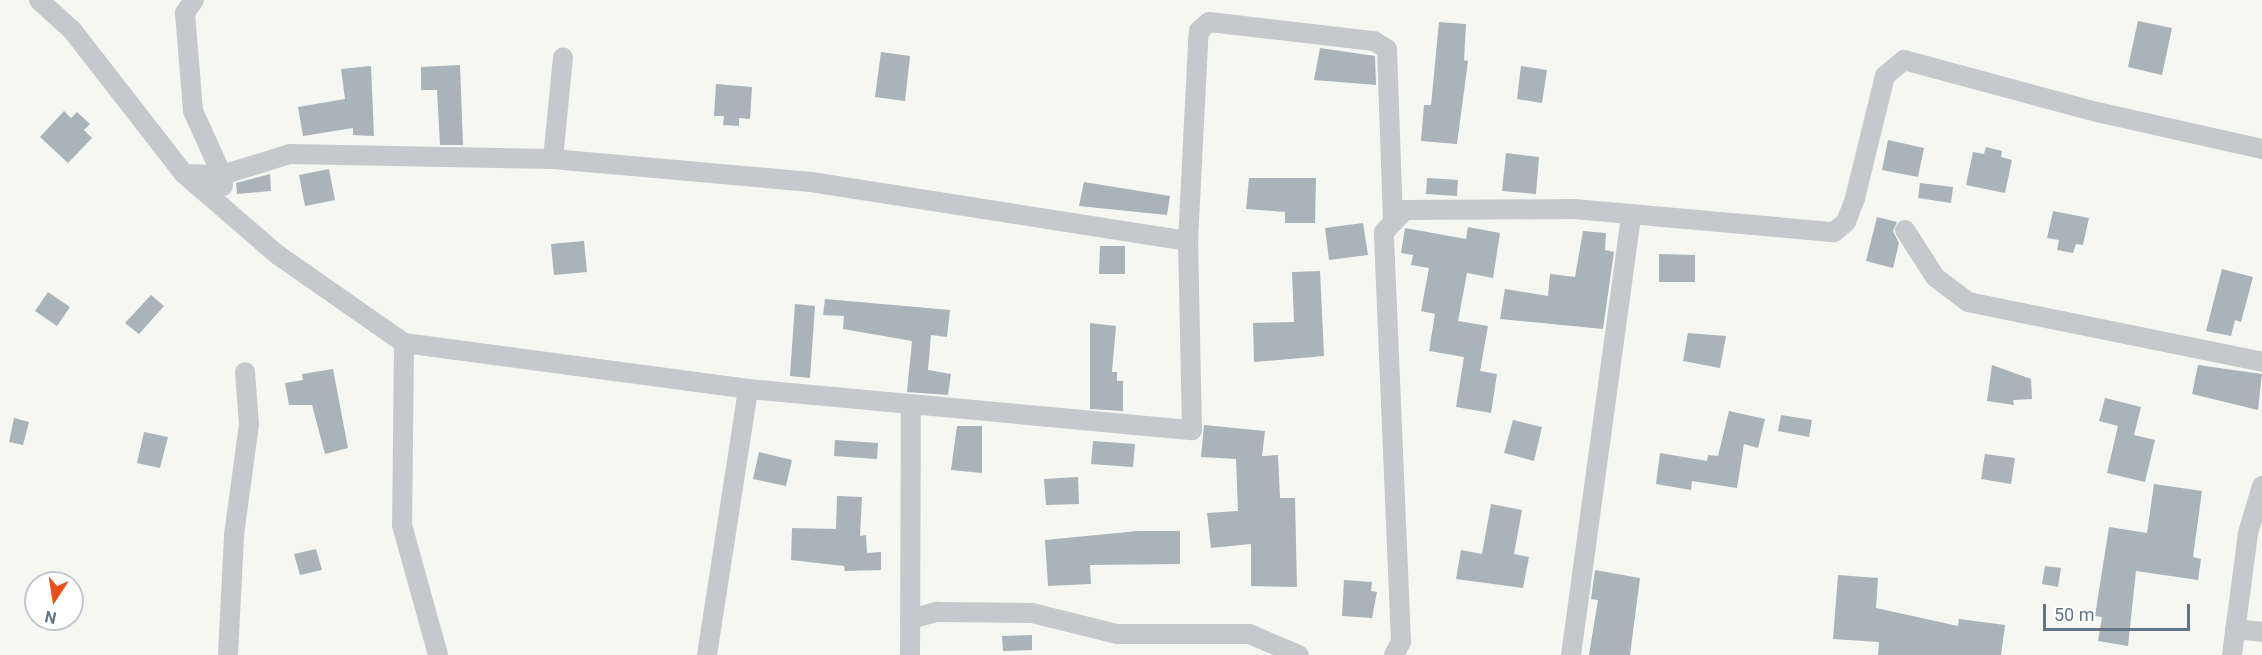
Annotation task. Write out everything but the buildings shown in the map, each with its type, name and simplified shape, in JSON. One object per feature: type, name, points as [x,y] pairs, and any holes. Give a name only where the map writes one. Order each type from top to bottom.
[{"type":"street","points":[[39,0],[72,30],[184,174],[224,204],[278,255],[404,343],[748,389],[911,407],[1192,430],[1188,241],[1198,41],[1199,31],[1209,22],[1374,41],[1387,49],[1393,219]]},
{"type":"street","points":[[194,0],[185,13],[193,111],[222,175],[224,204]]},
{"type":"street","points":[[553,159],[562,57]]},
{"type":"street","points":[[1394,655],[1401,642],[1383,284],[1384,232],[1393,219],[1405,210],[1574,209],[1834,232],[1846,222],[1856,198],[1886,76],[1904,60],[2097,112],[2262,149]]},
{"type":"street","points":[[184,174],[222,175],[290,154],[553,159],[811,182],[1188,241]]},
{"type":"street","points":[[1571,655],[1631,215]]},
{"type":"street","points":[[1905,230],[1935,277],[1968,302],[2262,362]]},
{"type":"street","points":[[404,343],[402,525],[438,655]]},
{"type":"street","points":[[228,655],[234,535],[249,424],[245,372]]},
{"type":"street","points":[[707,655],[748,389]]},
{"type":"street","points":[[910,655],[911,407]]},
{"type":"street","points":[[2232,655],[2248,533],[2262,486]]},
{"type":"street","points":[[910,619],[937,612],[1032,613],[1117,634],[1250,634],[1299,655]]},
{"type":"street","points":[[2235,629],[2262,632]]}]
